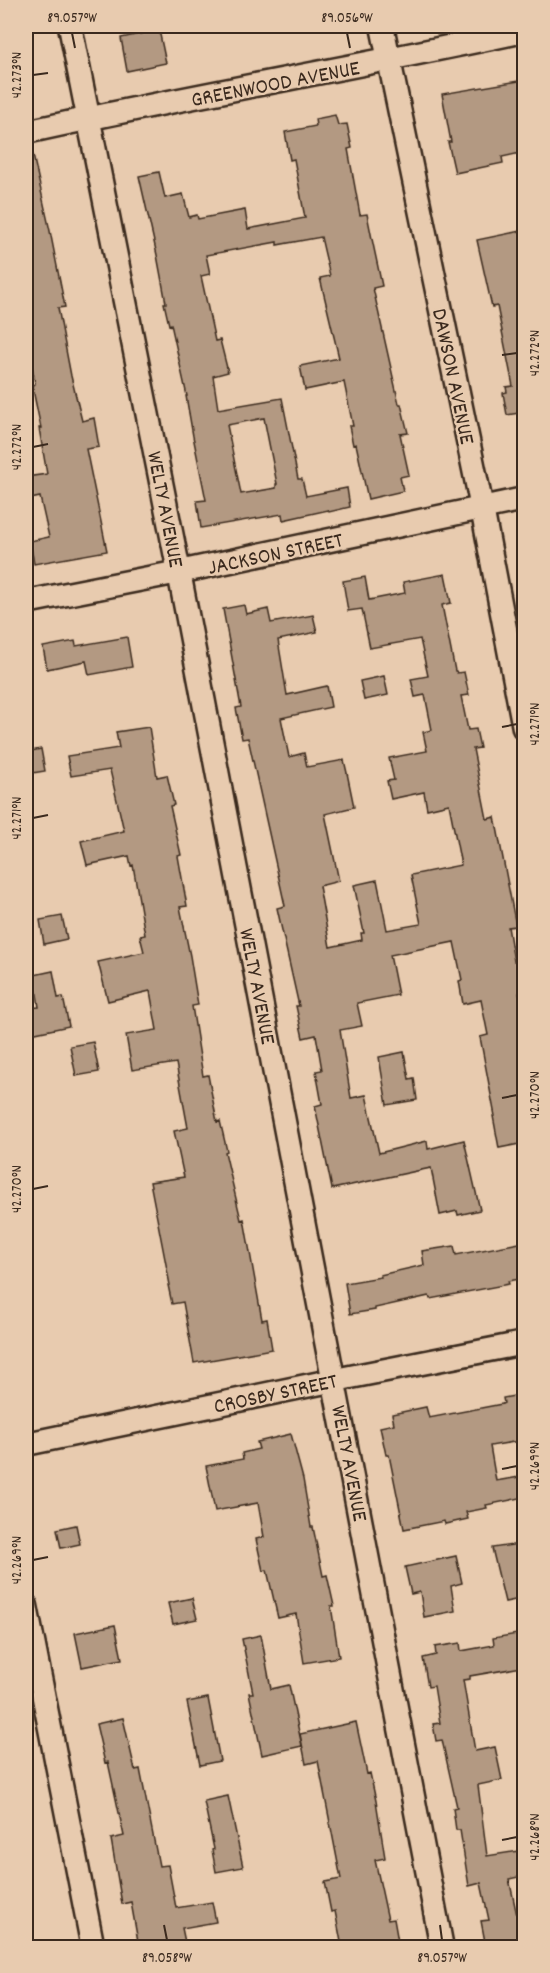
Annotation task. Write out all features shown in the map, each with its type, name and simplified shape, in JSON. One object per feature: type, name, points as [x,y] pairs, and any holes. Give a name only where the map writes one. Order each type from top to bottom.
[{"type":"street","name":"WELTY AVENUE","points":[[70,26],[179,572],[442,1947]]},
{"type":"street","name":"DAWSON AVENUE","points":[[382,26],[525,728]]},
{"type":"street","name":"GREENWOOD AVENUE","points":[[26,132],[525,31]]},
{"type":"street","name":"JACKSON STREET","points":[[26,603],[525,499]]},
{"type":"street","name":"CROSBY STREET","points":[[26,1444],[525,1343]]},
{"type":"street","points":[[26,1606],[93,1947]]},
{"type":"building","points":[[159,30],[166,63],[127,71],[121,38]]},
{"type":"building","points":[[525,80],[525,152],[502,157],[503,163],[455,173],[448,142],[451,142],[442,94]]},
{"type":"building","points":[[335,115],[338,125],[347,124],[352,148],[348,149],[360,215],[367,214],[382,286],[373,288],[399,404],[401,404],[408,433],[400,434],[409,475],[400,477],[403,491],[368,499],[356,444],[353,445],[349,426],[353,426],[344,382],[305,390],[300,366],[339,358],[320,278],[330,276],[321,237],[277,245],[277,242],[206,255],[210,274],[201,276],[215,341],[220,340],[228,372],[213,376],[218,409],[282,398],[298,479],[302,479],[306,496],[347,488],[350,507],[283,520],[282,514],[201,528],[197,501],[206,500],[187,396],[164,303],[166,303],[157,255],[139,176],[159,172],[165,198],[183,194],[189,217],[197,215],[198,219],[245,210],[248,229],[305,218],[294,159],[290,160],[285,132],[316,126],[315,119]],"holes":[[[264,418],[276,488],[241,494],[227,425]]]},
{"type":"building","points":[[26,155],[33,155],[50,231],[65,307],[58,308],[82,421],[94,418],[99,447],[86,449],[107,551],[34,564],[30,541],[49,537],[40,497],[26,500],[26,477],[47,474],[32,385],[35,384],[26,328],[26,297],[31,296],[26,263]]},
{"type":"building","points":[[521,231],[525,246],[525,412],[507,415],[503,393],[507,392],[506,387],[513,386],[497,306],[492,307],[477,240]]},
{"type":"building","points":[[445,574],[451,603],[442,605],[455,671],[464,672],[469,695],[461,696],[468,730],[476,729],[480,748],[473,749],[487,819],[495,817],[516,926],[508,927],[514,961],[522,959],[525,970],[525,992],[519,993],[525,1022],[525,1143],[499,1148],[480,1037],[488,1035],[481,1000],[463,1004],[459,981],[462,980],[454,942],[390,955],[398,995],[357,1003],[362,1026],[340,1030],[351,1098],[366,1095],[379,1153],[427,1141],[428,1149],[464,1140],[480,1210],[458,1215],[457,1211],[440,1215],[431,1168],[332,1189],[315,1106],[322,1104],[316,1071],[322,1070],[316,1035],[303,1038],[296,1006],[299,1006],[277,908],[285,906],[248,738],[242,739],[236,708],[241,707],[223,609],[244,605],[246,614],[268,609],[271,623],[313,615],[317,632],[278,640],[287,695],[327,686],[331,707],[281,718],[289,757],[304,753],[307,767],[344,760],[347,773],[354,807],[325,814],[339,881],[319,886],[330,947],[362,940],[361,933],[364,933],[354,885],[377,880],[387,930],[421,924],[411,875],[461,865],[449,804],[427,809],[424,792],[391,799],[387,781],[394,780],[389,758],[427,751],[423,732],[432,730],[425,695],[415,697],[411,679],[428,676],[420,639],[370,648],[362,609],[348,611],[343,581],[365,577],[369,600],[405,593],[403,582]]},
{"type":"building","points":[[127,637],[132,667],[89,675],[86,661],[47,669],[43,647],[75,641],[76,646]]},
{"type":"building","points":[[384,676],[388,695],[364,700],[360,681]]},
{"type":"building","points":[[149,727],[157,777],[167,775],[174,805],[170,806],[181,855],[178,856],[187,906],[180,907],[198,1005],[192,1006],[203,1076],[208,1075],[217,1122],[220,1121],[241,1220],[244,1219],[262,1320],[267,1319],[272,1349],[194,1363],[183,1302],[172,1304],[150,1182],[184,1177],[174,1131],[188,1128],[176,1063],[132,1070],[126,1035],[157,1030],[150,991],[108,1001],[98,962],[144,952],[140,936],[145,935],[133,865],[131,866],[129,856],[87,865],[81,841],[124,831],[110,770],[71,776],[67,756],[119,748],[116,732]]},
{"type":"building","points":[[41,749],[45,771],[26,774],[26,752]]},
{"type":"building","points":[[62,916],[67,939],[44,944],[40,920]]},
{"type":"building","points":[[53,971],[58,998],[63,997],[69,1026],[26,1035],[26,1008],[39,1007],[34,975]]},
{"type":"building","points":[[93,1042],[99,1072],[76,1076],[70,1046]]},
{"type":"building","points":[[404,1052],[409,1079],[414,1078],[417,1100],[387,1105],[379,1057]]},
{"type":"building","points":[[525,1242],[525,1278],[508,1281],[509,1284],[430,1299],[429,1296],[350,1314],[345,1283],[381,1277],[380,1275],[424,1265],[422,1251],[454,1246],[456,1255]]},
{"type":"building","points":[[525,1394],[525,1440],[490,1446],[496,1481],[525,1476],[525,1497],[486,1505],[487,1508],[466,1512],[468,1519],[404,1529],[389,1455],[386,1455],[380,1427],[394,1424],[392,1414],[426,1407],[429,1418],[502,1404],[504,1403],[503,1398]]},
{"type":"building","points":[[291,1434],[303,1479],[311,1527],[313,1527],[323,1576],[327,1575],[334,1606],[331,1606],[339,1657],[304,1663],[296,1614],[278,1618],[267,1570],[263,1571],[256,1539],[264,1537],[258,1503],[215,1511],[206,1466],[243,1459],[242,1453],[259,1449],[257,1442]]},
{"type":"building","points":[[76,1525],[80,1544],[61,1548],[57,1529]]},
{"type":"building","points":[[525,1543],[525,1598],[505,1602],[492,1548]]},
{"type":"building","points":[[456,1556],[462,1583],[451,1586],[455,1611],[424,1617],[420,1592],[411,1594],[405,1567]]},
{"type":"building","points":[[192,1598],[197,1619],[173,1624],[168,1603]]},
{"type":"building","points":[[115,1625],[122,1659],[82,1667],[75,1633]]},
{"type":"building","points":[[517,1634],[522,1667],[470,1676],[470,1679],[463,1680],[475,1751],[495,1747],[502,1780],[478,1785],[487,1856],[519,1851],[523,1876],[509,1879],[524,1947],[486,1947],[481,1921],[489,1920],[481,1883],[469,1886],[460,1830],[456,1830],[453,1808],[457,1807],[442,1740],[436,1741],[433,1724],[440,1723],[434,1686],[428,1687],[423,1658],[436,1655],[435,1647],[460,1643],[461,1651],[494,1645],[493,1638]]},
{"type":"building","points":[[261,1635],[271,1689],[289,1685],[302,1746],[262,1755],[249,1693],[253,1693],[242,1639]]},
{"type":"building","points":[[208,1698],[220,1761],[200,1765],[187,1702]]},
{"type":"building","points":[[123,1718],[135,1770],[140,1769],[159,1866],[168,1865],[176,1908],[212,1902],[216,1922],[182,1928],[186,1947],[139,1947],[131,1902],[122,1904],[111,1839],[124,1836],[108,1762],[105,1763],[96,1724]]},
{"type":"building","points":[[356,1722],[367,1774],[370,1773],[376,1801],[385,1858],[375,1860],[388,1920],[394,1919],[399,1947],[342,1947],[335,1911],[331,1912],[325,1882],[341,1879],[318,1761],[306,1764],[300,1734]]},
{"type":"building","points":[[228,1796],[243,1867],[216,1872],[212,1850],[214,1849],[204,1801]]}]
